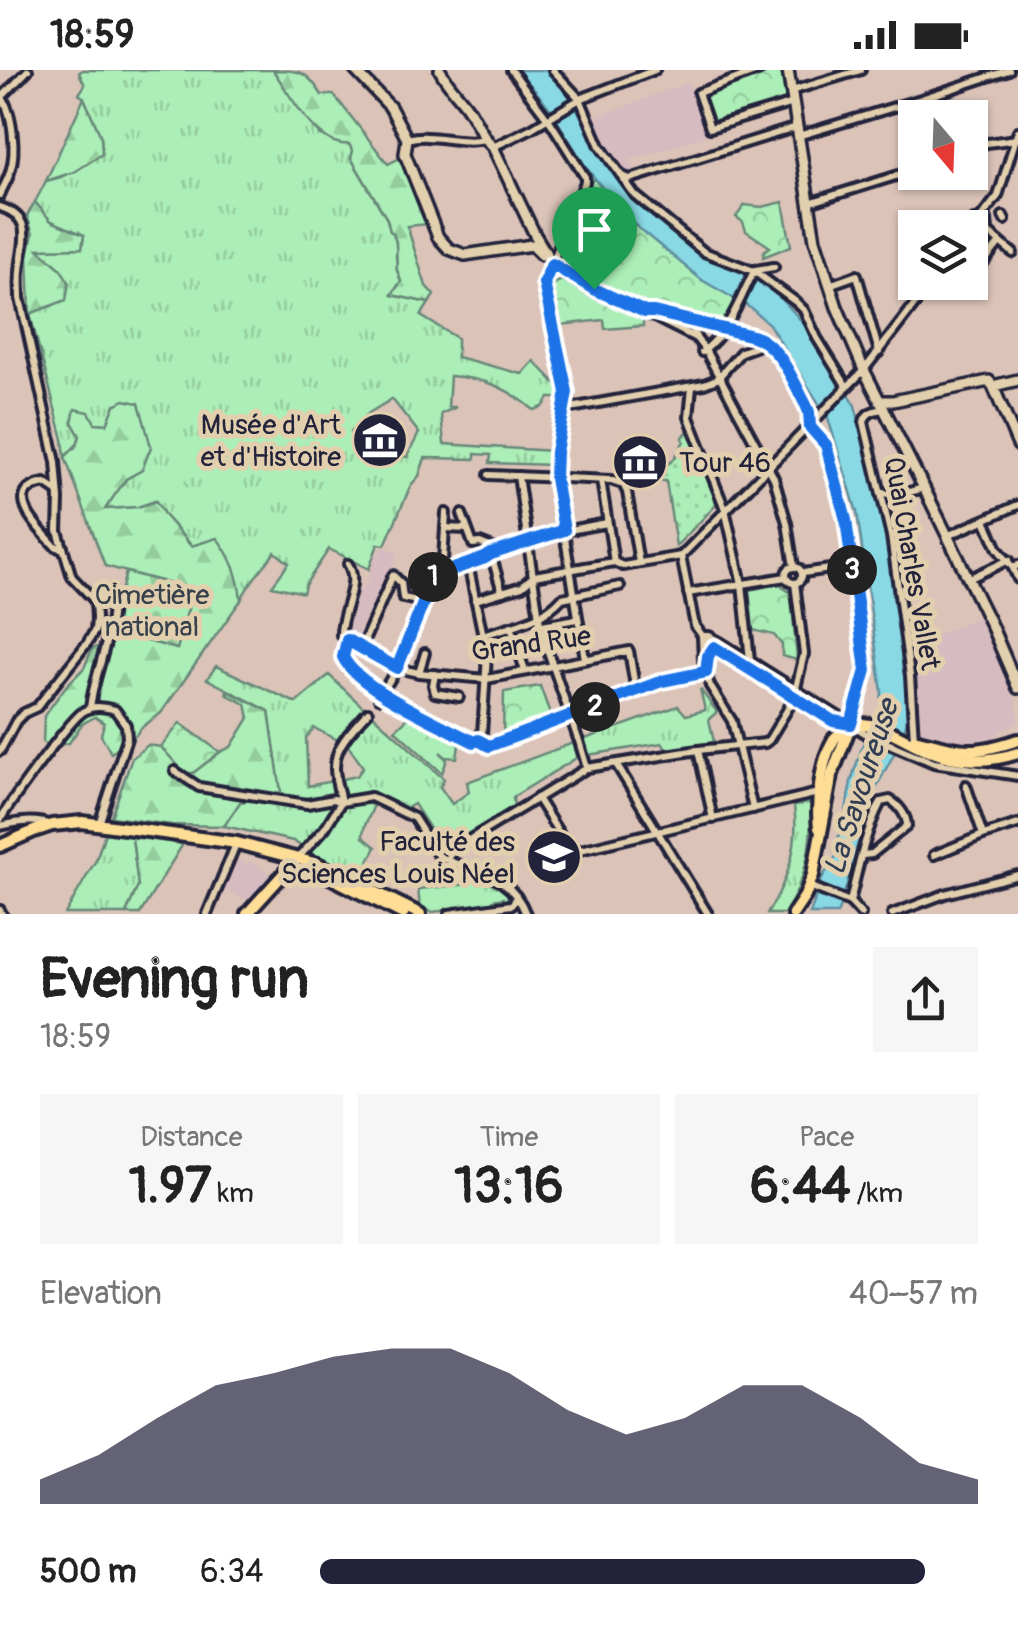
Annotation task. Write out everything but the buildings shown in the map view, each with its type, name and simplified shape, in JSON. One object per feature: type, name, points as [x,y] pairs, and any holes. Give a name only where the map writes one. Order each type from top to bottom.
[{"type":"main road","points":[[355,70],[390,107],[407,139],[405,149],[411,169],[438,237],[449,249],[465,255],[535,246],[550,261],[594,289],[645,312]]},
{"type":"main road","points":[[440,70],[493,147],[550,261]]},
{"type":"main road","points":[[788,70],[815,240],[829,285],[864,370],[1015,670],[1018,688]]},
{"type":"main road","points":[[882,405],[1018,380]]},
{"type":"main road","points":[[991,384],[1018,445]]},
{"type":"main road","points":[[851,724],[870,727],[958,759],[997,759],[1018,753]]},
{"type":"main road","points":[[820,836],[818,794],[822,773],[834,739],[851,724]]},
{"type":"main road","points":[[794,914],[814,888],[832,774],[851,724]]},
{"type":"main road","points":[[905,742],[975,752],[1018,740]]},
{"type":"main road","points":[[0,846],[52,825],[82,822],[237,843],[318,864],[420,914]]},
{"type":"main road","points":[[297,859],[381,909],[403,914]]},
{"type":"main road","points":[[247,914],[297,859]]},
{"type":"street","points":[[0,194],[12,169],[11,113],[1,95],[28,70]]},
{"type":"street","points":[[511,70],[550,116],[585,176],[544,283],[567,384],[555,478],[585,659]]},
{"type":"street","points":[[553,70],[577,100],[600,146],[639,199],[687,240],[753,273],[804,310],[846,387]]},
{"type":"street","points":[[493,147],[577,100],[637,73],[655,70]]},
{"type":"street","points":[[760,70],[698,93],[710,128],[793,102]]},
{"type":"street","points":[[791,90],[861,70]]},
{"type":"street","points":[[626,177],[908,104],[1008,70]]},
{"type":"street","points":[[988,143],[1017,136]]},
{"type":"street","points":[[988,217],[999,214],[998,196],[1017,136]]},
{"type":"street","points":[[407,139],[485,139]]},
{"type":"street","points":[[809,203],[898,175]]},
{"type":"street","points":[[0,207],[22,221],[26,236],[20,298],[56,462],[58,531],[76,584],[95,601],[96,630],[37,706],[16,721],[0,751]]},
{"type":"street","points":[[988,232],[1012,252]]},
{"type":"street","points":[[520,246],[535,235]]},
{"type":"street","points":[[988,257],[1000,242]]},
{"type":"street","points":[[703,351],[726,330],[753,273],[774,267]]},
{"type":"street","points":[[829,285],[857,276],[879,352]]},
{"type":"street","points":[[476,600],[522,586],[534,576],[614,562],[623,566],[681,556],[864,370],[918,300]]},
{"type":"street","points":[[645,312],[767,342],[806,405],[812,430],[826,445],[846,520],[866,670],[851,724],[714,647],[702,636],[694,626],[681,556]]},
{"type":"street","points":[[645,312],[696,338]]},
{"type":"street","points":[[692,322],[696,338],[774,478],[794,567]]},
{"type":"street","points":[[565,409],[717,380],[741,352],[767,342]]},
{"type":"street","points":[[692,387],[689,417],[726,509],[742,584],[750,660]]},
{"type":"street","name":"Quai Charles Vallet","points":[[882,405],[864,422],[882,493],[901,602],[913,701],[912,728],[905,742]]},
{"type":"street","points":[[489,474],[623,484],[639,564]]},
{"type":"street","points":[[518,476],[538,620],[587,768]]},
{"type":"street","points":[[601,480],[614,562]]},
{"type":"street","points":[[58,492],[45,483],[36,485],[28,490],[24,505],[26,515],[54,545],[62,548]]},
{"type":"street","points":[[882,493],[898,495],[924,488]]},
{"type":"street","points":[[948,536],[1018,504]]},
{"type":"street","points":[[446,513],[443,560],[447,572]]},
{"type":"street","points":[[462,514],[472,544],[480,543],[495,552],[502,592]]},
{"type":"street","points":[[985,520],[1018,579]]},
{"type":"street","points":[[382,696],[432,578],[528,541],[608,523]]},
{"type":"street","points":[[445,528],[467,529]]},
{"type":"street","points":[[471,563],[487,655],[482,734],[478,740]]},
{"type":"street","points":[[348,564],[354,578],[340,628],[347,640],[343,657],[350,668],[382,696],[474,742],[489,746],[662,681],[706,672]]},
{"type":"street","points":[[968,579],[1013,564]]},
{"type":"street","points":[[802,574],[851,566]]},
{"type":"street","points":[[794,567],[802,574],[796,584]]},
{"type":"street","points":[[794,567],[786,577],[796,584]]},
{"type":"street","points":[[363,644],[392,575],[401,582],[402,598],[422,602]]},
{"type":"street","points":[[688,593],[786,577]]},
{"type":"street","points":[[446,860],[454,849],[587,768],[770,740],[795,692],[804,654],[796,584]]},
{"type":"street","points":[[538,620],[562,598],[620,586]]},
{"type":"street","points":[[90,708],[110,618],[110,590]]},
{"type":"street","points":[[483,634],[538,620],[577,618]]},
{"type":"street","points":[[511,626],[525,671]]},
{"type":"street","points":[[702,636],[709,636],[750,660],[795,692]]},
{"type":"street","points":[[702,636],[710,686],[732,721],[752,809]]},
{"type":"street","name":"Grand Rue","points":[[347,640],[363,644],[397,668],[487,679],[629,650],[636,692]]},
{"type":"street","points":[[706,672],[714,647]]},
{"type":"street","points":[[419,673],[424,652]]},
{"type":"street","points":[[436,674],[435,693],[458,698]]},
{"type":"street","points":[[0,823],[78,715],[98,706],[115,710],[126,725],[127,738],[99,824]]},
{"type":"street","points":[[297,859],[325,828],[341,798],[334,758],[342,742],[368,712]]},
{"type":"street","points":[[905,742],[934,763],[1018,776]]},
{"type":"street","points":[[698,750],[713,819]]},
{"type":"street","points":[[616,764],[708,914]]},
{"type":"street","points":[[175,771],[199,787],[307,804],[371,797],[414,818],[437,854],[446,860],[497,879],[517,893],[526,914]]},
{"type":"street","points":[[966,786],[982,835]]},
{"type":"street","points":[[537,798],[569,849],[576,852],[818,794]]},
{"type":"street","points":[[847,900],[874,814],[881,802],[894,802],[907,826],[872,854],[862,855]]},
{"type":"street","points":[[0,823],[40,821],[52,825]]},
{"type":"street","points":[[934,855],[1018,824]]},
{"type":"street","points":[[207,914],[237,843]]},
{"type":"street","points":[[892,914],[944,894],[1018,876]]},
{"type":"street","points":[[814,888],[847,900],[860,914]]},
{"type":"street","points":[[449,914],[511,905],[517,893]]},
{"type":"street","points":[[381,909],[397,902]]},
{"type":"shaded area","points":[[689,82],[707,135],[630,160],[636,172],[624,174],[604,146],[592,119]]},
{"type":"shaded area","points":[[382,547],[398,553],[364,638],[344,628]]},
{"type":"shaded area","points":[[978,617],[1007,676],[1018,709],[1018,723],[996,733],[998,741],[989,744],[969,746],[922,734],[917,726],[910,647]]},
{"type":"shaded area","points":[[232,858],[247,865],[249,861],[274,875],[250,902],[220,887]]},
{"type":"green space","points":[[273,70],[320,135],[349,144],[351,158],[396,242],[401,281],[392,295],[429,303],[421,316],[457,338],[457,357],[522,374],[534,361],[561,389],[560,398],[549,398],[543,407],[534,410],[495,386],[450,376],[448,407],[456,407],[441,414],[444,444],[553,451],[553,465],[490,463],[491,455],[475,454],[475,459],[425,458],[385,545],[378,544],[369,569],[329,549],[303,593],[272,586],[289,563],[275,552],[241,600],[234,567],[192,546],[155,501],[104,510],[126,479],[142,470],[115,405],[108,424],[72,422],[80,436],[65,457],[30,314],[52,306],[60,268],[37,248],[82,248],[84,235],[51,221],[35,202],[46,181],[102,154],[101,137],[79,94],[85,85],[79,73]],"holes":[[[392,399],[419,433],[407,457],[393,456],[377,464],[354,455],[351,432],[369,413]]]},
{"type":"green space","points":[[273,70],[302,74],[322,95],[334,95],[388,164],[400,158],[429,224],[407,226],[426,286],[434,295],[429,303],[392,295],[401,281],[396,242],[351,158],[353,151],[349,144],[326,138],[316,129]]},
{"type":"green space","points":[[781,70],[786,101],[713,123],[704,96]]},
{"type":"green space","points":[[84,98],[101,137],[102,154],[74,172],[46,181]]},
{"type":"green space","points":[[593,177],[624,216],[702,280],[736,299],[724,324],[661,310],[604,287],[560,259]]},
{"type":"green space","points":[[35,202],[51,221],[84,235],[82,248],[38,249],[60,268],[69,282],[66,300],[30,314],[28,255],[33,234],[27,216]]},
{"type":"green space","points":[[783,202],[791,246],[763,257],[770,247],[746,231],[736,217],[745,205],[762,207]]},
{"type":"green space","points":[[562,280],[643,319],[643,326],[605,329],[604,320],[561,325],[553,284]]},
{"type":"green space","points":[[124,400],[139,403],[151,447],[142,470],[126,479],[105,509],[138,507],[156,501],[191,546],[217,538],[233,567],[241,600],[161,713],[135,736],[111,753],[101,735],[104,723],[95,717],[82,724],[69,743],[48,747],[43,742],[44,716],[84,668],[92,649],[102,645],[111,631],[177,649],[193,590],[105,566],[65,457],[80,436],[72,422],[75,409],[89,412],[95,423],[107,424],[115,405]]},
{"type":"green space","points":[[688,431],[717,504],[676,546],[666,481],[656,481],[655,469],[673,460]]},
{"type":"green space","name":"Cimetière national","points":[[126,572],[193,590],[177,649],[111,631]]},
{"type":"green space","points":[[778,584],[791,593],[797,660],[782,656],[782,645],[774,635],[753,630],[749,590]]},
{"type":"green space","points":[[216,666],[296,703],[329,675],[365,709],[338,740],[314,728],[306,738],[308,786],[357,776],[363,767],[347,744],[372,714],[444,779],[440,787],[452,804],[469,792],[467,782],[573,743],[578,757],[513,797],[514,807],[443,849],[414,804],[406,809],[369,791],[365,799],[373,806],[363,837],[376,847],[360,878],[293,841],[224,826],[240,802],[282,799],[269,711],[207,679]]},
{"type":"green space","points":[[540,686],[552,719],[503,737],[504,692]]},
{"type":"green space","points":[[700,689],[717,712],[709,719],[714,742],[667,750],[662,743],[588,755],[582,740],[678,706],[686,715],[705,710]]},
{"type":"green space","points":[[227,691],[269,711],[282,799],[240,802],[224,826],[172,825],[111,817],[132,758],[148,745],[161,747],[185,773],[193,773],[231,747],[249,718],[246,704],[226,694]]},
{"type":"green space","points":[[412,714],[460,739],[457,758],[440,752],[447,760],[442,773],[395,730]]},
{"type":"green space","points":[[180,723],[220,752],[193,773],[185,773],[161,747]]},
{"type":"green space","points":[[808,803],[810,834],[803,875],[784,914],[767,914],[790,863],[795,835],[794,806]]},
{"type":"green space","points":[[105,833],[132,837],[138,886],[126,914],[65,914],[96,860]]},
{"type":"green space","points":[[132,837],[183,844],[140,914],[126,914],[138,886]]},
{"type":"green space","points":[[453,869],[499,885],[510,893],[504,903],[503,898],[493,900],[493,905],[432,912],[420,908],[418,889],[469,884],[469,880],[450,881]]},
{"type":"water","name":"La Savoureuse","points":[[518,70],[546,70],[568,94],[597,150],[637,203],[698,251],[772,288],[804,324],[855,406],[882,504],[909,708],[899,745],[868,808],[837,914],[810,914],[822,878],[837,855],[834,852],[851,781],[880,711],[882,692],[857,512],[828,418],[769,324],[752,309],[702,280],[624,216],[586,167],[548,106]]},
{"type":"place","name":"Musée d'Art et d'Histoire","points":[[380,440]]},
{"type":"place","name":"Tour 46","points":[[640,462]]},
{"type":"place","name":"Faculté des Sciences Louis Néel","points":[[554,857]]},
{"type":"route","points":[[552,264],[594,289],[645,312],[762,339],[772,347],[797,388],[809,412],[810,427],[826,445],[846,520],[866,670],[851,724],[836,723],[714,647],[706,672],[662,681],[489,746],[400,703],[347,665],[343,657],[347,640],[397,668],[434,576],[564,530],[555,478],[567,384],[544,283],[552,264]]}]
